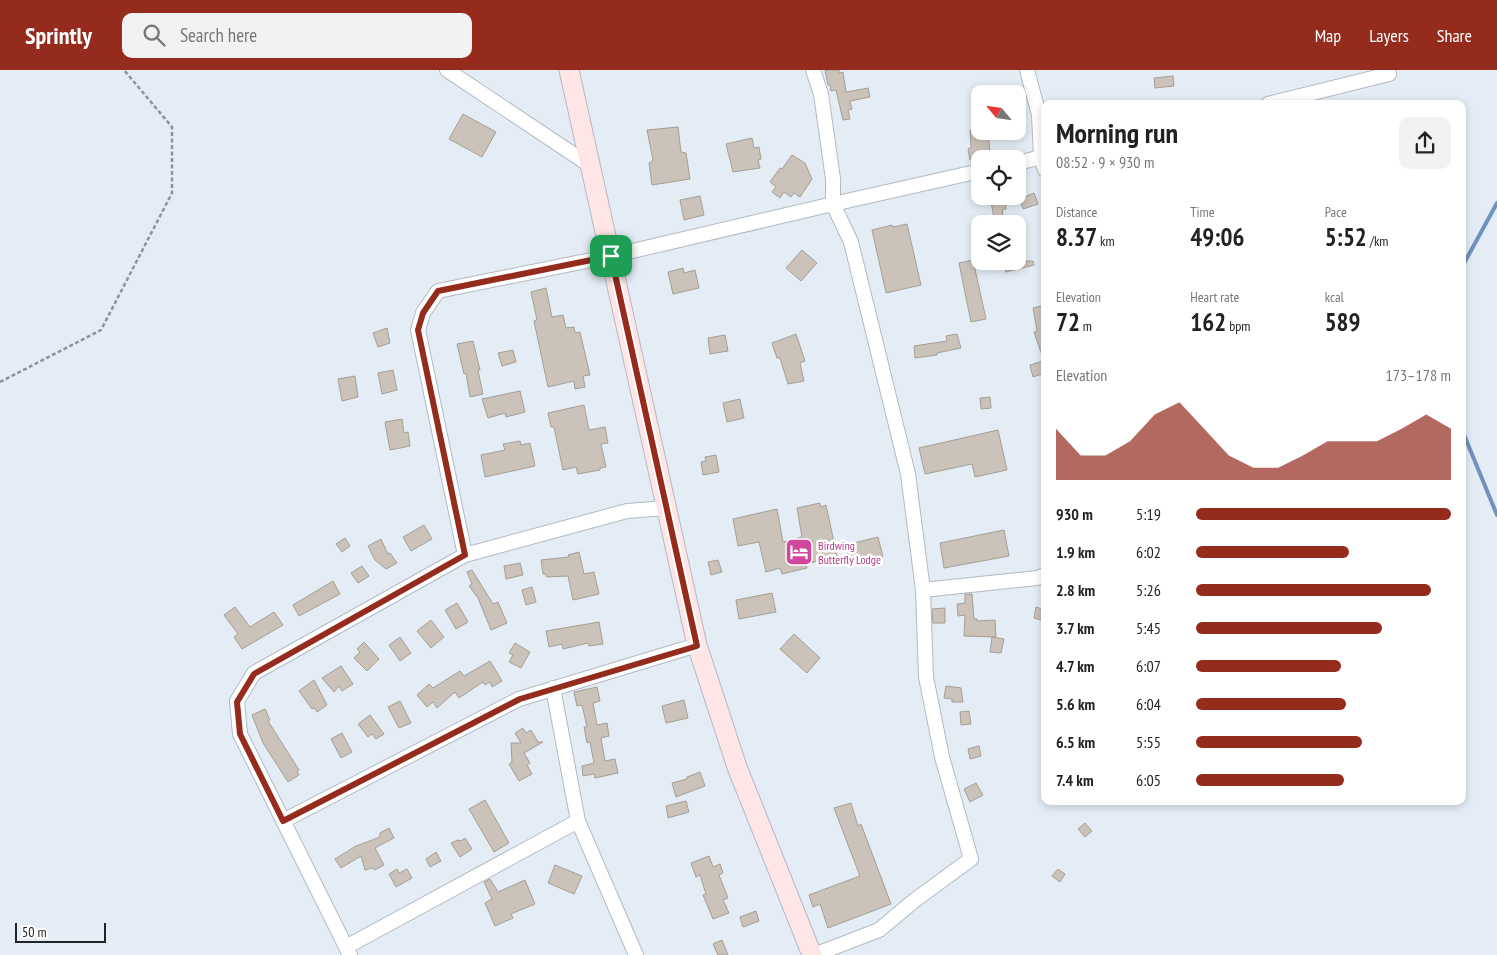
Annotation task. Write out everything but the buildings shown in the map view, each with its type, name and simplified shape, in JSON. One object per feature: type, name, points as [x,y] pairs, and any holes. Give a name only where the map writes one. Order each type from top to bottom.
[{"type":"main road","points":[[570,70],[697,646],[737,767],[813,955]]},
{"type":"street","points":[[447,70],[591,166]]},
{"type":"street","points":[[813,70],[820,94],[829,151],[833,180],[833,204],[851,242],[908,474],[923,590],[926,677],[942,757],[971,859],[915,900],[879,930],[813,955]]},
{"type":"street","points":[[1027,70],[1039,115],[1041,133]]},
{"type":"street","points":[[1284,100],[1389,74]]},
{"type":"street","points":[[1026,162],[1041,161]]},
{"type":"street","points":[[465,555],[418,330],[423,313],[438,291],[611,256],[971,173]]},
{"type":"street","points":[[578,821],[348,951],[240,734],[237,702],[254,674],[465,555],[627,511],[667,508]]},
{"type":"street","points":[[923,590],[1041,576]]},
{"type":"street","points":[[283,821],[520,699],[697,646]]},
{"type":"street","points":[[553,688],[578,821],[635,955]]},
{"type":"path","points":[[0,382],[101,330],[172,194],[172,126],[124,70]]},
{"type":"waterway","points":[[1466,260],[1497,203]]},
{"type":"waterway","points":[[1466,440],[1497,515]]},
{"type":"place","name":"Birdwing Butterfly Lodge","points":[[799,552]]},
{"type":"route","points":[[611,256],[697,646],[520,699],[283,821],[240,734],[237,702],[254,674],[465,555],[418,330],[423,313],[438,291],[611,256]]}]
